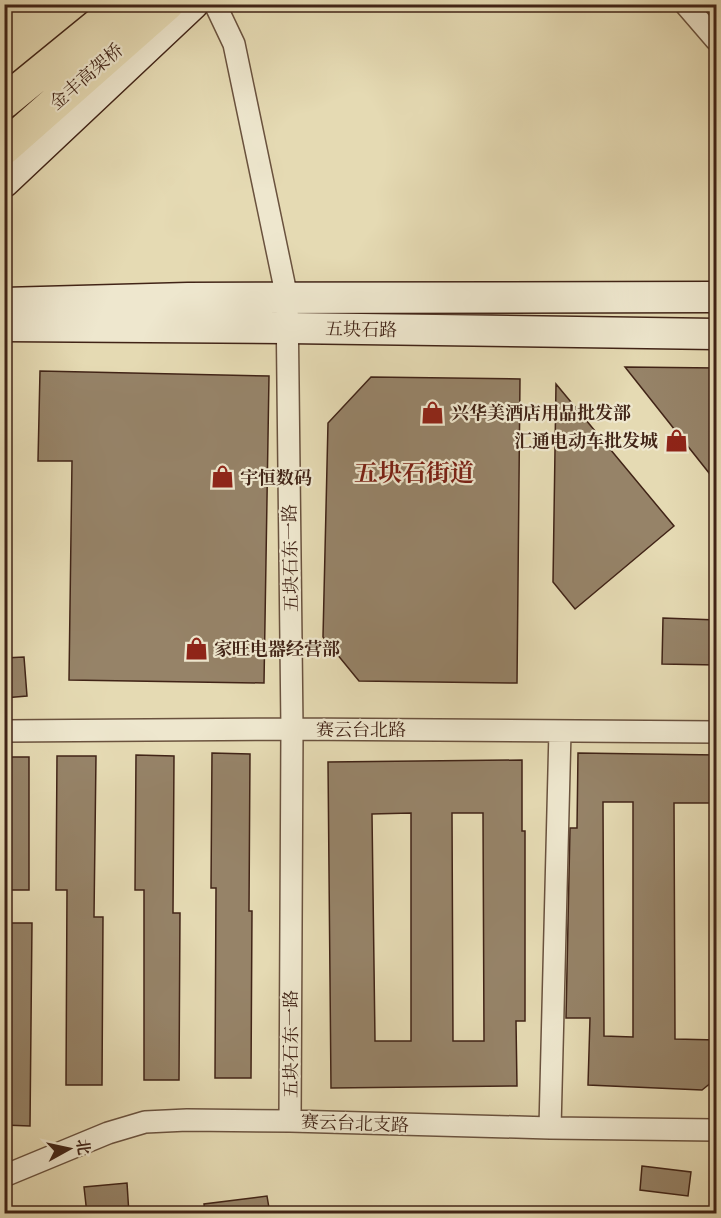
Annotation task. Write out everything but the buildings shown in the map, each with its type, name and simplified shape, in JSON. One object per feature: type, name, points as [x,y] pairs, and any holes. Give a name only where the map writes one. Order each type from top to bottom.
[{"type":"highway","name":"金丰高架桥","points":[[4,102],[124,4]]},
{"type":"highway","name":"金丰高架桥","points":[[4,147],[167,4]]},
{"type":"main road","points":[[4,84],[102,4]]},
{"type":"main road","points":[[4,182],[193,4]]},
{"type":"main road","name":"五块石路","points":[[4,303],[188,298],[717,297]]},
{"type":"main road","name":"五块石路","points":[[4,326],[717,334]]},
{"type":"street","name":"五块石东一路","points":[[215,4],[234,44],[287,298],[292,729],[290,1121]]},
{"type":"street","points":[[685,4],[717,40]]},
{"type":"street","name":"赛云台北路","points":[[4,730],[292,729],[717,732]]},
{"type":"street","points":[[550,1128],[560,731]]},
{"type":"street","name":"赛云台北支路","points":[[4,1176],[108,1133],[145,1122],[290,1121],[717,1130]]},
{"type":"place","name":"兴华美酒店用品批发部","points":[[433,412]]},
{"type":"place","name":"汇通电动车批发城","points":[[676,440]]},
{"type":"place","name":"宇恒数码","points":[[222,477]]},
{"type":"place","name":"家旺电器经营部","points":[[196,648]]},
{"type":"district","name":"五块石街道","points":[[414,472]]}]
